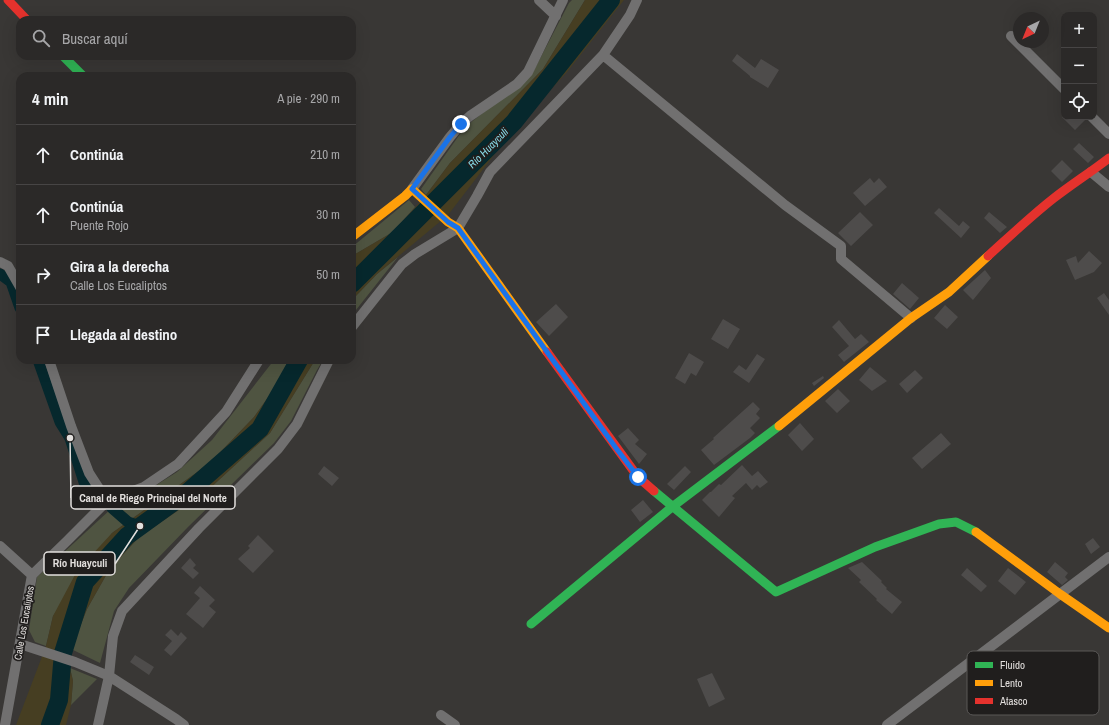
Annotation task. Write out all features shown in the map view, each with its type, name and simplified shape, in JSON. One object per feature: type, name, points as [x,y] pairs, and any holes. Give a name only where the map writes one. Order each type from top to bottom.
[{"type":"street","points":[[0,4],[3,0]]},
{"type":"street","points":[[8,0],[23,16]]},
{"type":"street","points":[[539,0],[556,16]]},
{"type":"street","points":[[356,234],[412,189],[461,124],[470,116],[517,84],[528,72],[563,0]]},
{"type":"street","points":[[356,322],[402,264],[458,228],[490,172],[604,55],[630,15],[637,0]]},
{"type":"street","points":[[1010,36],[1061,86]]},
{"type":"street","points":[[604,55],[785,205],[841,246],[841,259],[911,318]]},
{"type":"street","points":[[67,60],[79,72]]},
{"type":"street","points":[[1095,120],[1109,134]]},
{"type":"street","points":[[531,624],[672,507],[778,427],[911,318],[948,292],[1054,198],[1109,158]]},
{"type":"street","points":[[1091,172],[1109,187]]},
{"type":"street","points":[[412,189],[448,222],[458,228],[638,477],[672,507],[776,592],[875,547],[940,524],[956,522],[974,531],[1109,628]]},
{"type":"street","points":[[0,262],[8,266],[16,279]]},
{"type":"street","points":[[50,364],[71,426],[89,473],[107,501]]},
{"type":"street","name":"Calle Los Eucaliptos","points":[[5,725],[32,575],[107,501],[144,487],[178,464],[226,412],[256,364]]},
{"type":"street","points":[[98,725],[109,676],[113,636],[122,611],[199,528],[278,449],[297,424],[327,364]]},
{"type":"street","points":[[0,546],[32,575]]},
{"type":"street","points":[[985,651],[1109,557]]},
{"type":"street","points":[[20,644],[75,662],[109,676],[184,725]]},
{"type":"street","points":[[887,725],[967,664]]},
{"type":"street","points":[[441,716],[455,725]]},
{"type":"green space","points":[[572,0],[585,0],[543,69],[450,163],[426,195],[421,189],[465,127],[532,74],[569,3]]},
{"type":"green space","points":[[409,200],[415,207],[393,232],[356,254],[356,244]]},
{"type":"green space","points":[[398,257],[356,310],[356,296],[377,274]]},
{"type":"green space","points":[[271,364],[289,364],[282,378],[254,417],[210,463],[112,533],[53,616],[46,646],[35,642],[29,630],[37,577],[112,508],[139,496],[177,472],[212,440]]},
{"type":"green space","points":[[313,364],[321,364],[291,421],[274,443],[188,527],[129,588],[114,611],[100,663],[71,649],[87,609],[109,570],[139,537],[208,490],[270,433]]},
{"type":"green space","points":[[70,668],[97,679],[71,705],[73,681]]},
{"type":"sand","points":[[585,0],[624,0],[567,72],[511,133],[448,215],[377,274],[356,296],[356,254],[393,232],[426,195],[450,163],[543,69]]},
{"type":"sand","points":[[289,364],[313,364],[270,433],[208,490],[139,537],[109,570],[87,609],[71,649],[70,668],[73,681],[71,705],[66,725],[16,725],[46,646],[53,616],[77,571],[112,533],[210,463],[254,417],[282,378]]},
{"type":"building","points":[[737,54],[755,68],[761,59],[779,70],[768,88],[750,77],[732,61]]},
{"type":"building","points":[[1065,120],[1085,120],[1075,130]]},
{"type":"building","points":[[1079,143],[1094,157],[1088,163],[1073,149]]},
{"type":"building","points":[[1062,160],[1073,171],[1062,182],[1051,171]]},
{"type":"building","points":[[870,178],[874,183],[879,178],[887,187],[865,206],[853,193]]},
{"type":"building","points":[[939,208],[959,226],[963,221],[970,227],[961,238],[934,213]]},
{"type":"building","points":[[860,212],[873,225],[851,246],[838,233]]},
{"type":"building","points":[[989,212],[1007,227],[1000,233],[984,218]]},
{"type":"building","points":[[1089,251],[1102,263],[1094,272],[1075,280],[1066,260],[1076,256],[1078,263]]},
{"type":"building","points":[[985,270],[991,278],[973,300],[963,290]]},
{"type":"building","points":[[902,283],[919,298],[910,309],[893,294]]},
{"type":"building","points":[[1104,293],[1109,300],[1109,315],[1097,298]]},
{"type":"building","points":[[556,304],[568,317],[549,336],[536,322]]},
{"type":"building","points":[[945,305],[958,317],[947,329],[934,318]]},
{"type":"building","points":[[723,319],[740,329],[728,349],[711,339]]},
{"type":"building","points":[[839,320],[855,339],[861,334],[869,342],[844,362],[838,355],[849,346],[832,327]]},
{"type":"building","points":[[689,353],[704,362],[696,376],[691,373],[685,384],[675,378]]},
{"type":"building","points":[[757,354],[765,359],[749,383],[733,372],[739,365],[746,370]]},
{"type":"building","points":[[870,367],[887,381],[872,391],[859,380]]},
{"type":"building","points":[[915,370],[923,378],[907,393],[899,384]]},
{"type":"building","points":[[823,376],[824,378],[814,386],[812,383]]},
{"type":"building","points":[[838,389],[850,401],[837,413],[825,401]]},
{"type":"building","points":[[753,402],[760,409],[756,414],[760,418],[750,428],[755,433],[714,465],[701,450]]},
{"type":"building","points":[[800,423],[814,439],[802,451],[788,435]]},
{"type":"building","points":[[628,428],[639,440],[635,444],[647,454],[639,464],[618,436]]},
{"type":"building","points":[[941,433],[951,444],[922,469],[912,458]]},
{"type":"building","points":[[742,465],[752,476],[758,471],[768,482],[760,488],[757,485],[752,490],[746,483],[732,496],[735,498],[719,517],[702,500],[719,484],[721,485]]},
{"type":"building","points":[[324,466],[339,478],[332,486],[318,474]]},
{"type":"building","points":[[685,466],[691,472],[674,490],[667,484]]},
{"type":"building","points":[[643,500],[653,512],[640,522],[631,510]]},
{"type":"building","points":[[258,535],[274,551],[253,573],[238,559],[250,548],[248,546]]},
{"type":"building","points":[[1093,538],[1100,547],[1091,554],[1085,544]]},
{"type":"building","points":[[190,558],[196,565],[193,568],[199,573],[193,579],[181,568]]},
{"type":"building","points":[[862,562],[882,581],[881,582],[887,588],[886,589],[902,602],[892,614],[876,600],[877,599],[859,582],[861,580],[848,568]]},
{"type":"building","points":[[1055,562],[1068,573],[1065,577],[1068,580],[1062,585],[1047,572]]},
{"type":"building","points":[[967,568],[987,586],[981,592],[961,575]]},
{"type":"building","points":[[1008,568],[1026,582],[1015,595],[998,581]]},
{"type":"building","points":[[200,586],[215,600],[209,606],[216,612],[203,628],[186,614],[200,598],[194,593]]},
{"type":"building","points":[[171,629],[178,636],[181,632],[187,638],[171,656],[164,650],[172,641],[165,635]]},
{"type":"building","points":[[135,655],[154,667],[149,675],[130,662]]},
{"type":"building","points":[[712,673],[725,699],[709,707],[697,679]]},
{"type":"waterway","name":"Río Huayculi","points":[[356,280],[514,122],[611,0]]},
{"type":"waterway","points":[[0,274],[11,282],[16,296]]},
{"type":"waterway","points":[[39,364],[60,422],[70,438],[84,482],[107,501],[112,508],[128,522],[140,526]]},
{"type":"waterway","name":"Río Huayculi","points":[[50,725],[59,700],[63,653],[85,582],[127,536],[189,491],[260,429],[297,364]]},
{"type":"traffic: fast","points":[[67,60],[79,72]]},
{"type":"traffic: fast","points":[[531,624],[672,507],[779,426]]},
{"type":"traffic: fast","points":[[654,491],[776,592],[875,547],[939,524],[956,522],[976,532]]},
{"type":"traffic: slow","points":[[356,234],[412,189],[448,222],[458,228],[547,352]]},
{"type":"traffic: slow","points":[[779,426],[911,318],[949,292],[988,256]]},
{"type":"traffic: slow","points":[[976,532],[1109,628]]},
{"type":"traffic: jam","points":[[8,0],[23,16]]},
{"type":"traffic: jam","points":[[988,256],[1045,205],[1109,158]]},
{"type":"traffic: jam","points":[[547,352],[638,477],[654,491]]},
{"type":"place","name":"Canal de Riego Principal del Norte","points":[[70,438]]},
{"type":"place","name":"Río Huayculi","points":[[140,526]]},
{"type":"route","points":[[461,124],[412,189],[448,222],[458,228],[638,477]]}]
